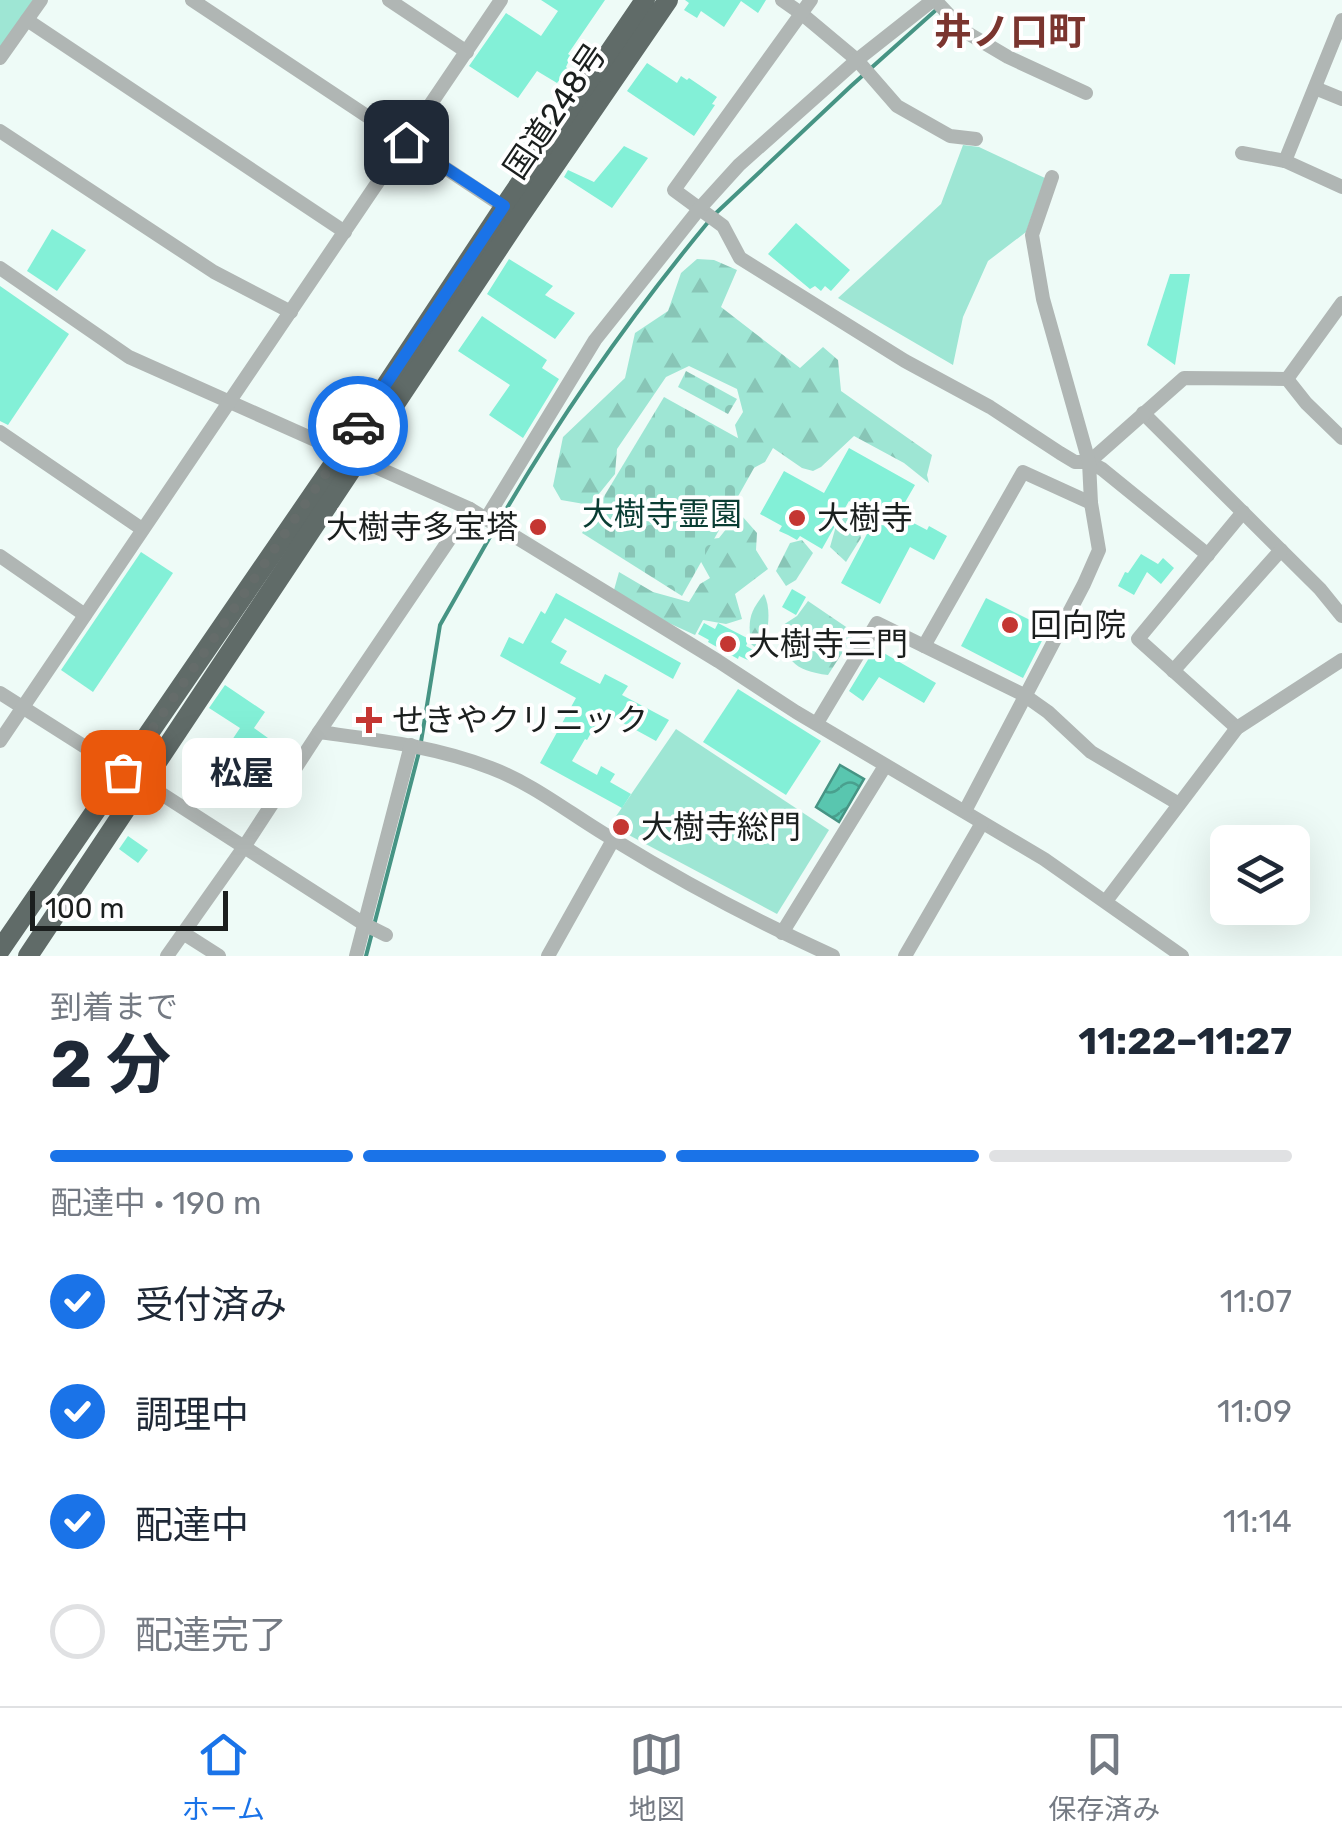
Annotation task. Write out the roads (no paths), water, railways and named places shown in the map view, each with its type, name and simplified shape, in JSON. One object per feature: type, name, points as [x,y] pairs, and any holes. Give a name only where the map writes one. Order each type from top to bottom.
[{"type":"highway","name":"国道248号","points":[[28,956],[350,456],[504,206],[646,0]]},
{"type":"highway","name":"国道248号","points":[[0,950],[518,219],[668,0]]},
{"type":"street","points":[[0,58],[41,0]]},
{"type":"street","points":[[192,0],[504,206]]},
{"type":"street","points":[[389,0],[467,52]]},
{"type":"street","points":[[0,741],[502,0]]},
{"type":"street","points":[[782,0],[857,60],[897,106],[950,136],[976,138]]},
{"type":"street","points":[[811,0],[674,190],[722,226],[740,258],[1075,462],[1089,462],[1102,469],[1208,556]]},
{"type":"street","points":[[486,518],[595,340],[700,208],[738,165],[857,60],[934,0],[964,32],[1086,93]]},
{"type":"street","points":[[27,20],[345,232]]},
{"type":"street","points":[[1285,161],[1342,20]]},
{"type":"street","points":[[1314,88],[1342,99]]},
{"type":"street","points":[[0,131],[214,272],[290,312]]},
{"type":"street","points":[[1242,153],[1285,161],[1342,187]]},
{"type":"street","points":[[966,811],[1099,550],[1089,462],[1043,299],[1032,235],[1052,176]]},
{"type":"street","points":[[0,268],[129,357],[486,518],[885,766],[1044,859],[1182,956]]},
{"type":"street","points":[[1287,379],[1342,304]]},
{"type":"street","points":[[1089,462],[1184,378],[1287,379]]},
{"type":"street","points":[[1287,379],[1306,404],[1342,436]]},
{"type":"street","points":[[1143,412],[1342,616]]},
{"type":"street","points":[[0,432],[142,529]]},
{"type":"street","points":[[924,646],[1022,472],[1091,502]]},
{"type":"street","points":[[167,956],[470,509]]},
{"type":"street","points":[[1237,728],[1138,639],[1243,512]]},
{"type":"street","points":[[1173,671],[1280,550]]},
{"type":"street","points":[[0,556],[85,615]]},
{"type":"street","points":[[817,723],[877,624],[1024,695],[1090,752],[1179,804]]},
{"type":"street","points":[[1106,901],[1237,728],[1342,660]]},
{"type":"street","points":[[0,693],[123,772]]},
{"type":"street","points":[[318,732],[411,745],[492,768],[542,793],[700,891],[832,956]]},
{"type":"street","points":[[356,956],[411,745]]},
{"type":"street","points":[[782,932],[885,766]]},
{"type":"street","points":[[143,782],[364,924],[386,934]]},
{"type":"street","points":[[904,956],[982,823]]},
{"type":"street","points":[[548,956],[613,840]]},
{"type":"street","points":[[183,933],[219,956]]},
{"type":"water","points":[[840,765],[864,779],[839,822],[816,807]]},
{"type":"waterway","points":[[715,214],[936,10]]},
{"type":"waterway","points":[[500,520],[599,366],[709,221]]},
{"type":"waterway","points":[[421,742],[440,625],[495,528]]},
{"type":"waterway","points":[[366,956],[419,752]]},
{"type":"place","name":"大樹寺","points":[[797,518]]},
{"type":"place","name":"大樹寺多宝塔","points":[[538,527]]},
{"type":"place","name":"回向院","points":[[1010,625]]},
{"type":"place","name":"大樹寺三門","points":[[728,644]]},
{"type":"place","name":"せきやクリニック","points":[[369,720]]},
{"type":"place","name":"松屋","points":[[123,772]]},
{"type":"place","name":"大樹寺総門","points":[[621,827]]},
{"type":"district","name":"井ノ口町","points":[[1010,32]]},
{"type":"park label","name":"大樹寺霊園","points":[[662,514]]}]
